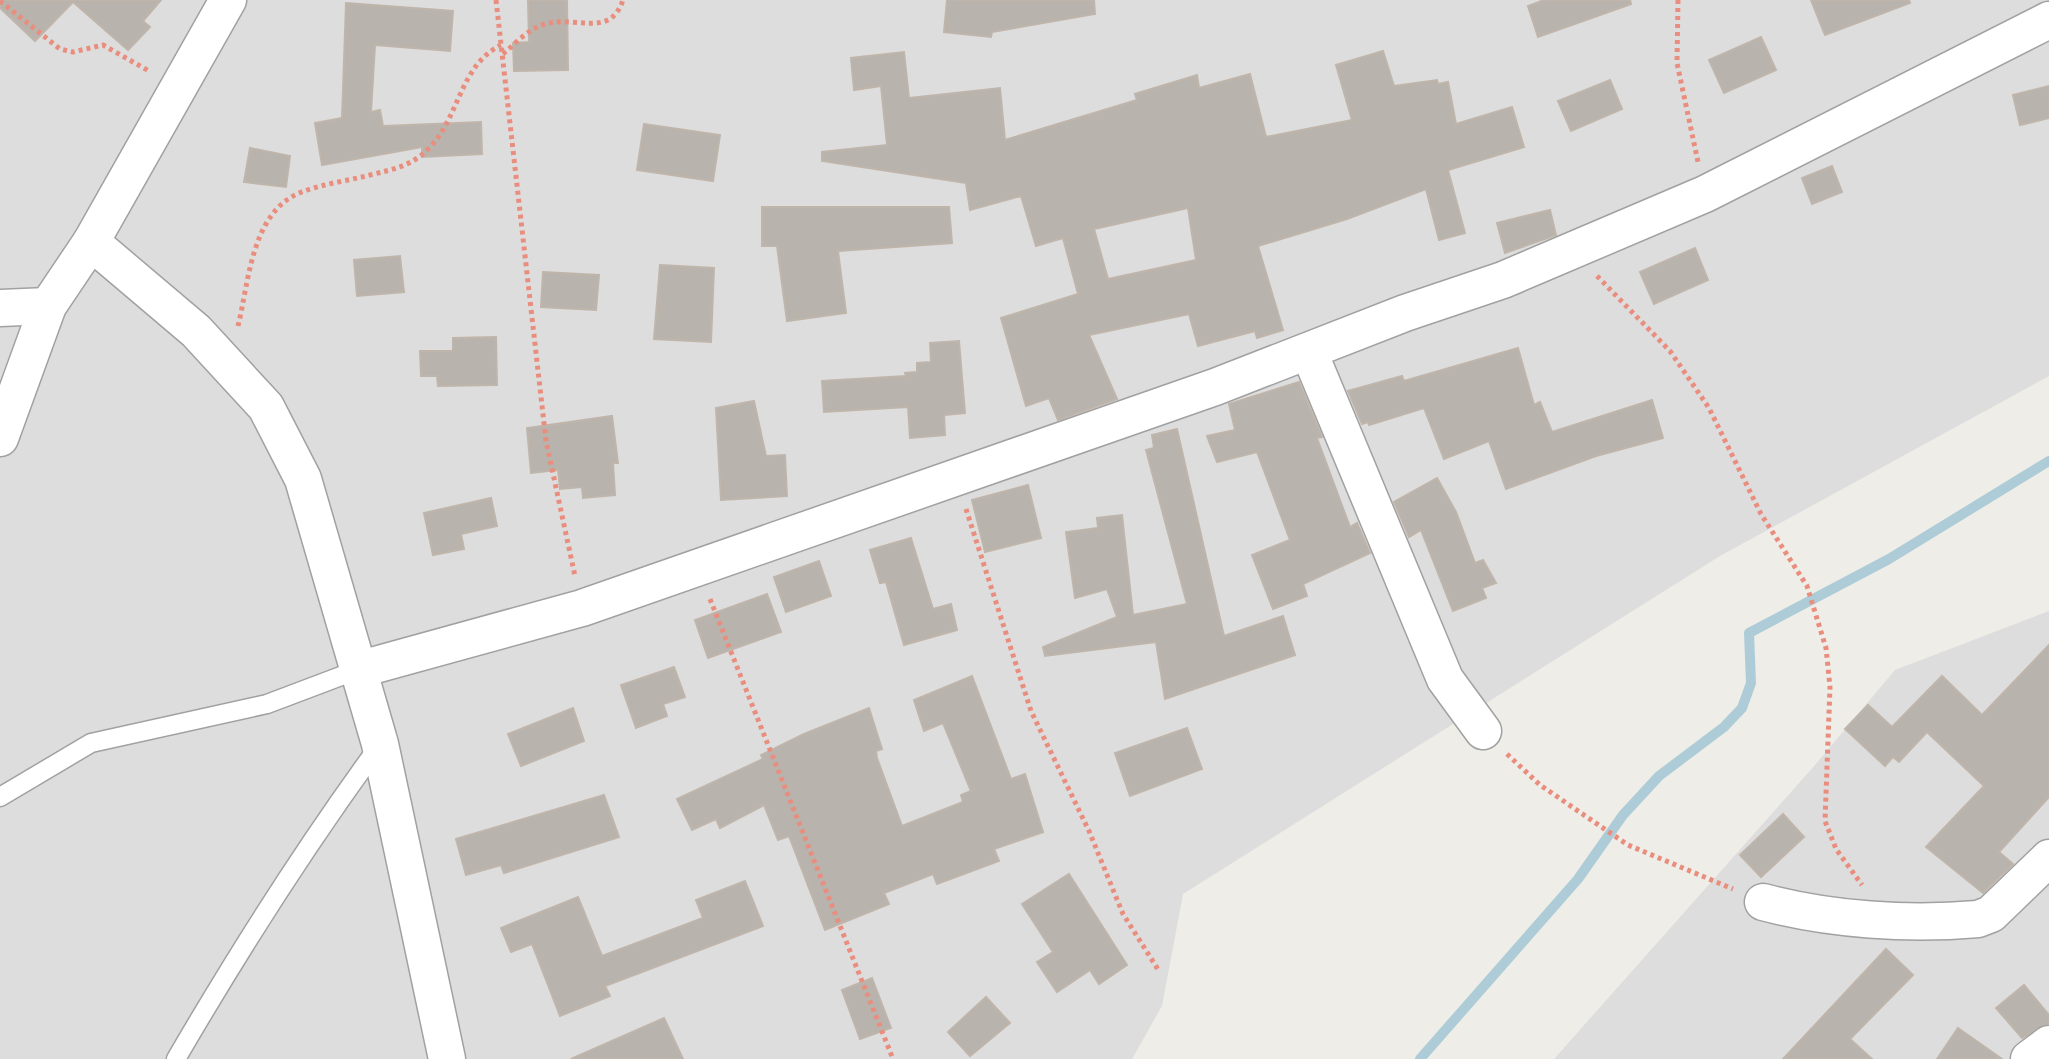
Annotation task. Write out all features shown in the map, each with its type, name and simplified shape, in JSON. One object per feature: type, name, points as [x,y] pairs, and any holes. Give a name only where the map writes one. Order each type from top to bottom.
[{"type":"street","points":[[0,438],[48,306],[91,242],[228,0]]},
{"type":"street","points":[[357,670],[582,608],[696,565],[1309,352],[1405,313],[1503,280],[1705,194],[2049,20]]},
{"type":"street","points":[[91,242],[196,331],[266,407],[303,479],[380,744],[447,1059]]},
{"type":"street","points":[[0,308],[48,306]]},
{"type":"street","points":[[1309,352],[1445,679],[1483,731]]},
{"type":"street","points":[[1763,902],[1800,912],[1886,919],[1963,920],[1991,914],[2049,858]]},
{"type":"street","points":[[2029,1059],[2049,1044]]},
{"type":"lane","points":[[0,797],[91,743],[267,704],[357,670]]},
{"type":"lane","points":[[176,1059],[238,952],[309,842],[380,744]]},
{"type":"path","points":[[496,0],[546,441],[582,608]]},
{"type":"path","points":[[502,55],[535,27],[547,23],[610,21],[618,14],[623,0]]},
{"type":"path","points":[[1678,0],[1677,63],[1705,194]]},
{"type":"path","points":[[0,1],[60,49],[73,52],[103,45],[178,87]]},
{"type":"path","points":[[229,366],[260,233],[272,214],[300,193],[411,165],[432,145],[466,78],[488,51],[501,45]]},
{"type":"path","points":[[1571,251],[1670,351],[1709,408],[1761,514],[1807,586],[1826,648],[1830,687],[1825,821],[1836,849],[1886,919]]},
{"type":"path","points":[[955,476],[1031,711],[1089,831],[1123,914],[1159,971]]},
{"type":"path","points":[[696,565],[893,1059]]},
{"type":"path","points":[[1483,731],[1540,785],[1628,845],[1763,902]]},
{"type":"shaded area","points":[[0,0],[2049,0],[2049,376],[1720,556],[1183,894],[1162,1006],[1132,1059],[0,1059]]},
{"type":"shaded area","points":[[2049,611],[2049,1059],[1554,1059],[1815,765],[1895,670]]},
{"type":"building","points":[[0,0],[161,0],[143,21],[150,27],[128,50],[73,2],[35,41],[0,8]]},
{"type":"building","points":[[528,0],[567,0],[568,70],[514,71],[513,43],[529,42]]},
{"type":"building","points":[[947,0],[1094,0],[1095,14],[992,32],[991,37],[944,32]]},
{"type":"building","points":[[1544,0],[1630,0],[1631,4],[1538,37],[1528,6]]},
{"type":"building","points":[[1811,0],[1909,0],[1910,3],[1825,35]]},
{"type":"building","points":[[346,3],[453,11],[450,51],[375,45],[371,112],[380,110],[383,126],[481,122],[482,154],[422,157],[422,147],[322,165],[315,123],[342,118]]},
{"type":"building","points":[[1761,37],[1776,70],[1724,93],[1709,60]]},
{"type":"building","points":[[1383,51],[1394,86],[1437,80],[1438,84],[1448,82],[1456,124],[1512,107],[1524,147],[1448,170],[1465,233],[1439,240],[1426,189],[1347,219],[1258,246],[1283,330],[1257,338],[1255,331],[1198,346],[1189,314],[1089,335],[1117,399],[1058,420],[1049,398],[1026,406],[1001,318],[1078,294],[1063,238],[1036,246],[1021,196],[970,210],[966,183],[822,161],[822,152],[887,145],[881,86],[854,90],[851,58],[904,52],[909,98],[1000,88],[1005,140],[1137,100],[1135,94],[1197,75],[1199,88],[1250,74],[1266,137],[1352,120],[1336,65]],"holes":[[[1188,208],[1196,260],[1108,279],[1094,229]]]},
{"type":"building","points":[[1610,80],[1622,109],[1571,131],[1558,101]]},
{"type":"building","points":[[2049,86],[2049,118],[2020,125],[2013,95]]},
{"type":"building","points":[[644,124],[720,135],[713,181],[637,170]]},
{"type":"building","points":[[250,148],[290,156],[286,187],[244,182]]},
{"type":"building","points":[[1832,166],[1842,192],[1812,204],[1802,178]]},
{"type":"building","points":[[762,207],[949,207],[952,243],[838,251],[846,313],[787,321],[777,246],[762,246]]},
{"type":"building","points":[[1550,210],[1556,235],[1505,253],[1497,223]]},
{"type":"building","points":[[1695,248],[1708,280],[1654,304],[1640,272]]},
{"type":"building","points":[[400,256],[404,292],[357,296],[354,260]]},
{"type":"building","points":[[660,265],[714,268],[711,342],[654,339]]},
{"type":"building","points":[[543,272],[599,275],[596,310],[541,307]]},
{"type":"building","points":[[496,337],[497,385],[438,386],[437,376],[421,376],[420,351],[453,351],[453,338]]},
{"type":"building","points":[[959,341],[965,413],[944,415],[945,435],[910,438],[908,407],[824,412],[822,381],[906,376],[905,373],[917,372],[917,363],[931,362],[930,343]]},
{"type":"building","points":[[1518,348],[1534,405],[1540,402],[1552,432],[1652,400],[1663,438],[1596,456],[1506,489],[1489,441],[1444,459],[1424,408],[1369,425],[1368,422],[1362,424],[1348,391],[1402,376],[1404,381]]},
{"type":"building","points":[[1299,382],[1322,437],[1317,438],[1350,527],[1357,523],[1370,553],[1303,584],[1307,596],[1273,609],[1252,555],[1290,540],[1257,452],[1217,462],[1207,436],[1235,430],[1229,404]]},
{"type":"building","points":[[754,401],[766,456],[785,455],[787,496],[721,500],[716,408]]},
{"type":"building","points":[[612,416],[618,463],[613,463],[615,495],[583,498],[582,487],[560,489],[558,470],[531,473],[527,428]]},
{"type":"building","points":[[1177,429],[1224,636],[1283,616],[1295,655],[1165,699],[1156,642],[1045,656],[1043,647],[1117,617],[1107,589],[1075,598],[1066,532],[1098,528],[1097,518],[1122,515],[1133,615],[1187,604],[1146,450],[1154,448],[1152,435]]},
{"type":"building","points":[[1437,478],[1456,512],[1475,563],[1483,560],[1496,583],[1482,588],[1486,598],[1453,611],[1421,530],[1409,537],[1394,502]]},
{"type":"building","points":[[1028,485],[1041,538],[985,552],[972,500]]},
{"type":"building","points":[[491,498],[497,526],[461,534],[464,549],[433,555],[424,513]]},
{"type":"building","points":[[911,538],[933,609],[951,604],[957,630],[904,645],[886,582],[880,583],[870,550]]},
{"type":"building","points":[[819,561],[831,596],[786,612],[774,577]]},
{"type":"building","points":[[767,594],[781,632],[708,658],[695,620]]},
{"type":"building","points":[[2049,645],[2049,797],[1999,852],[2013,864],[1983,893],[1926,847],[1984,786],[1927,732],[1899,762],[1893,757],[1885,766],[1845,729],[1868,705],[1892,727],[1942,676],[1982,715]]},
{"type":"building","points":[[674,667],[685,697],[663,704],[667,716],[636,728],[621,685]]},
{"type":"building","points":[[972,676],[1011,779],[1025,774],[1043,832],[994,849],[999,861],[937,884],[933,874],[884,893],[889,904],[825,930],[789,836],[778,840],[764,805],[720,828],[716,819],[692,830],[677,799],[763,759],[761,755],[804,734],[869,708],[882,749],[876,751],[877,758],[902,826],[963,802],[961,795],[971,791],[943,723],[924,731],[914,700]]},
{"type":"building","points":[[573,708],[584,741],[521,766],[508,734]]},
{"type":"building","points":[[1187,728],[1202,769],[1130,796],[1115,753]]},
{"type":"building","points":[[604,795],[619,837],[504,873],[501,865],[466,875],[456,839]]},
{"type":"building","points":[[1783,814],[1804,837],[1761,877],[1740,855]]},
{"type":"building","points":[[1069,874],[1127,965],[1099,984],[1090,970],[1057,992],[1037,962],[1053,952],[1022,904]]},
{"type":"building","points":[[745,881],[763,926],[605,986],[610,996],[560,1016],[532,944],[511,952],[501,928],[578,897],[602,956],[703,918],[696,900]]},
{"type":"building","points":[[1886,949],[1913,975],[1850,1039],[1872,1059],[1783,1059]]},
{"type":"building","points":[[872,978],[891,1028],[860,1039],[842,990]]},
{"type":"building","points":[[2024,985],[2049,1015],[2049,1023],[2022,1038],[1996,1008]]},
{"type":"building","points":[[986,997],[1010,1023],[970,1056],[948,1032]]},
{"type":"building","points":[[664,1018],[683,1059],[571,1059]]},
{"type":"building","points":[[1958,1028],[2002,1059],[1937,1059]]},
{"type":"waterway","points":[[1420,1059],[1578,879],[1623,815],[1659,776],[1724,727],[1742,708],[1751,683],[1749,633],[1889,559],[2049,461]]}]
